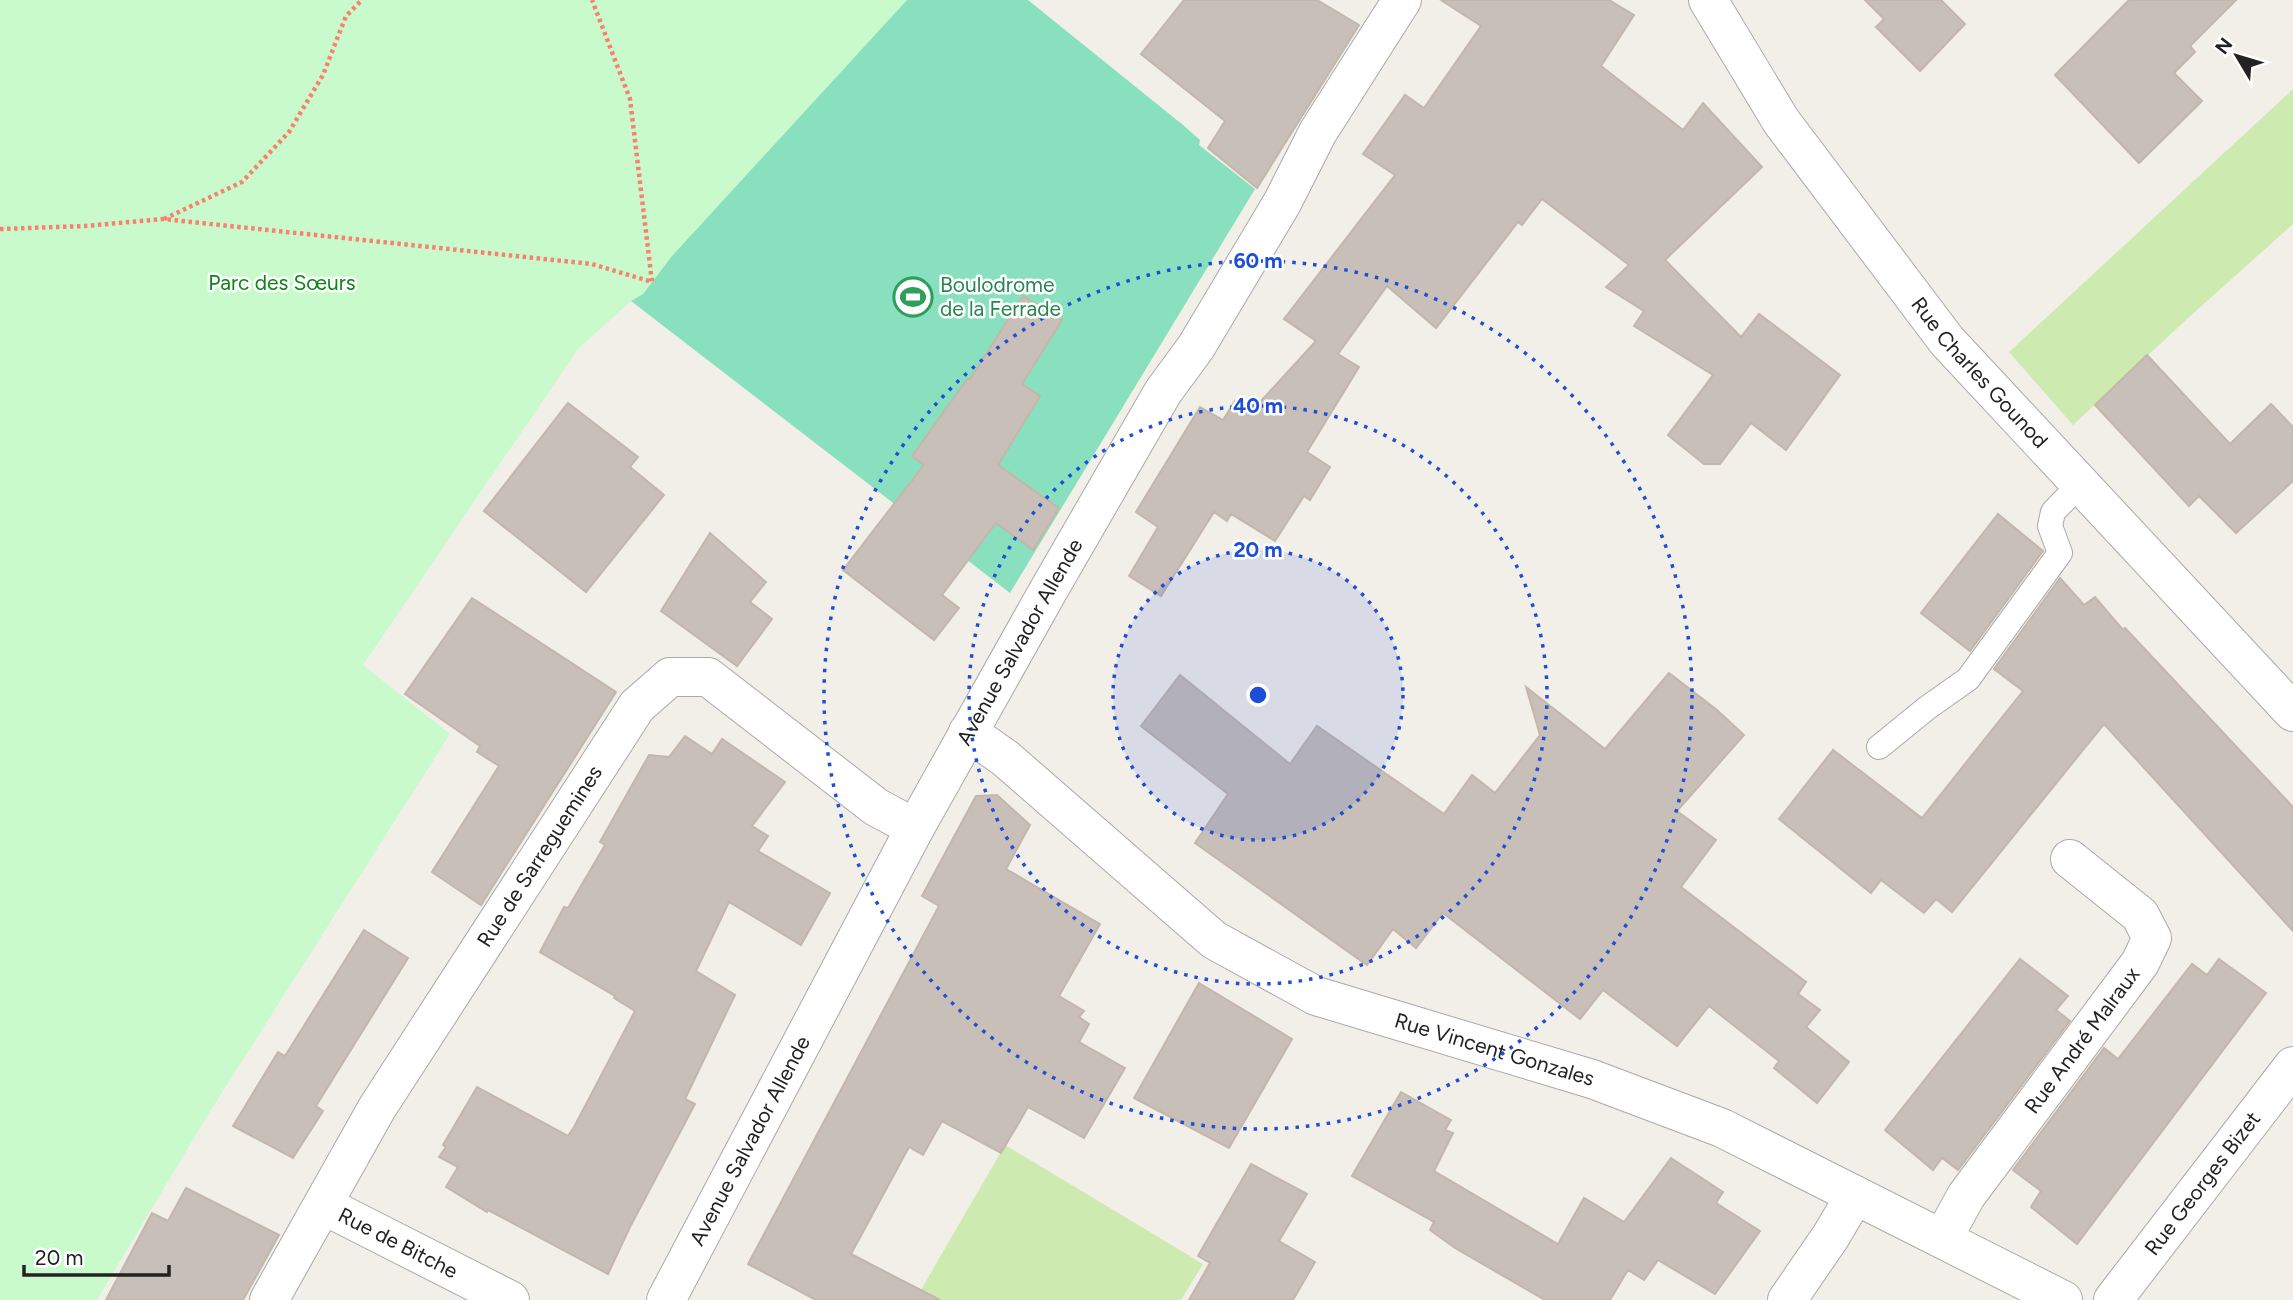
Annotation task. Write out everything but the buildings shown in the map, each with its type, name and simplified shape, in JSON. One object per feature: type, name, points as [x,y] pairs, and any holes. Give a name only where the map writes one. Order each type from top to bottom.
[{"type":"street","name":"Rue Charles Gounod","points":[[1708,0],[1781,121],[1947,341],[2293,712]]},
{"type":"street","name":"Avenue Salvador Allende","points":[[666,1300],[968,732],[1163,392],[1203,335],[1282,203],[1389,5]]},
{"type":"street","name":"Rue de Sarreguemines","points":[[269,1300],[377,1108],[637,706],[670,677],[708,677],[876,807],[915,828]]},
{"type":"street","name":"Rue Vincent Gonzales","points":[[968,732],[1005,758],[1214,940],[1316,996],[1592,1079],[1661,1103],[1722,1128],[2063,1300]]},
{"type":"street","name":"Rue André Malraux","points":[[1943,1238],[1966,1196],[2140,963],[2152,939],[2140,915],[2070,859]]},
{"type":"street","name":"Rue Georges Bizet","points":[[2113,1300],[2293,1066]]},
{"type":"street","points":[[1787,1300],[1831,1236],[1855,1195]]},
{"type":"street","name":"Rue de Bitche","points":[[323,1205],[510,1300]]},
{"type":"lane","points":[[1879,747],[1968,679],[2060,553],[2050,526],[2053,512],[2080,484]]},
{"type":"path","points":[[163,219],[242,182],[289,132],[323,75],[346,16],[362,0]]},
{"type":"path","points":[[0,229],[85,226],[163,219],[592,264],[652,282],[629,99],[592,0]]},
{"type":"green space","name":"Parc des Sœurs","points":[[0,0],[907,0],[672,256],[643,294],[631,301],[578,349],[363,665],[450,734],[209,1113],[97,1300],[0,1300]]},
{"type":"green space","name":"Boulodrome de la Ferrade","points":[[907,0],[1028,0],[1183,125],[1200,140],[1199,145],[1255,189],[1010,593],[631,301],[643,294],[672,256]]},
{"type":"green space","points":[[2293,89],[2293,224],[2073,425],[2009,352]]},
{"type":"green space","points":[[1005,1145],[1203,1264],[1181,1300],[915,1300]]},
{"type":"place","name":"Boulodrome de la Ferrade","points":[[913,297]]}]
